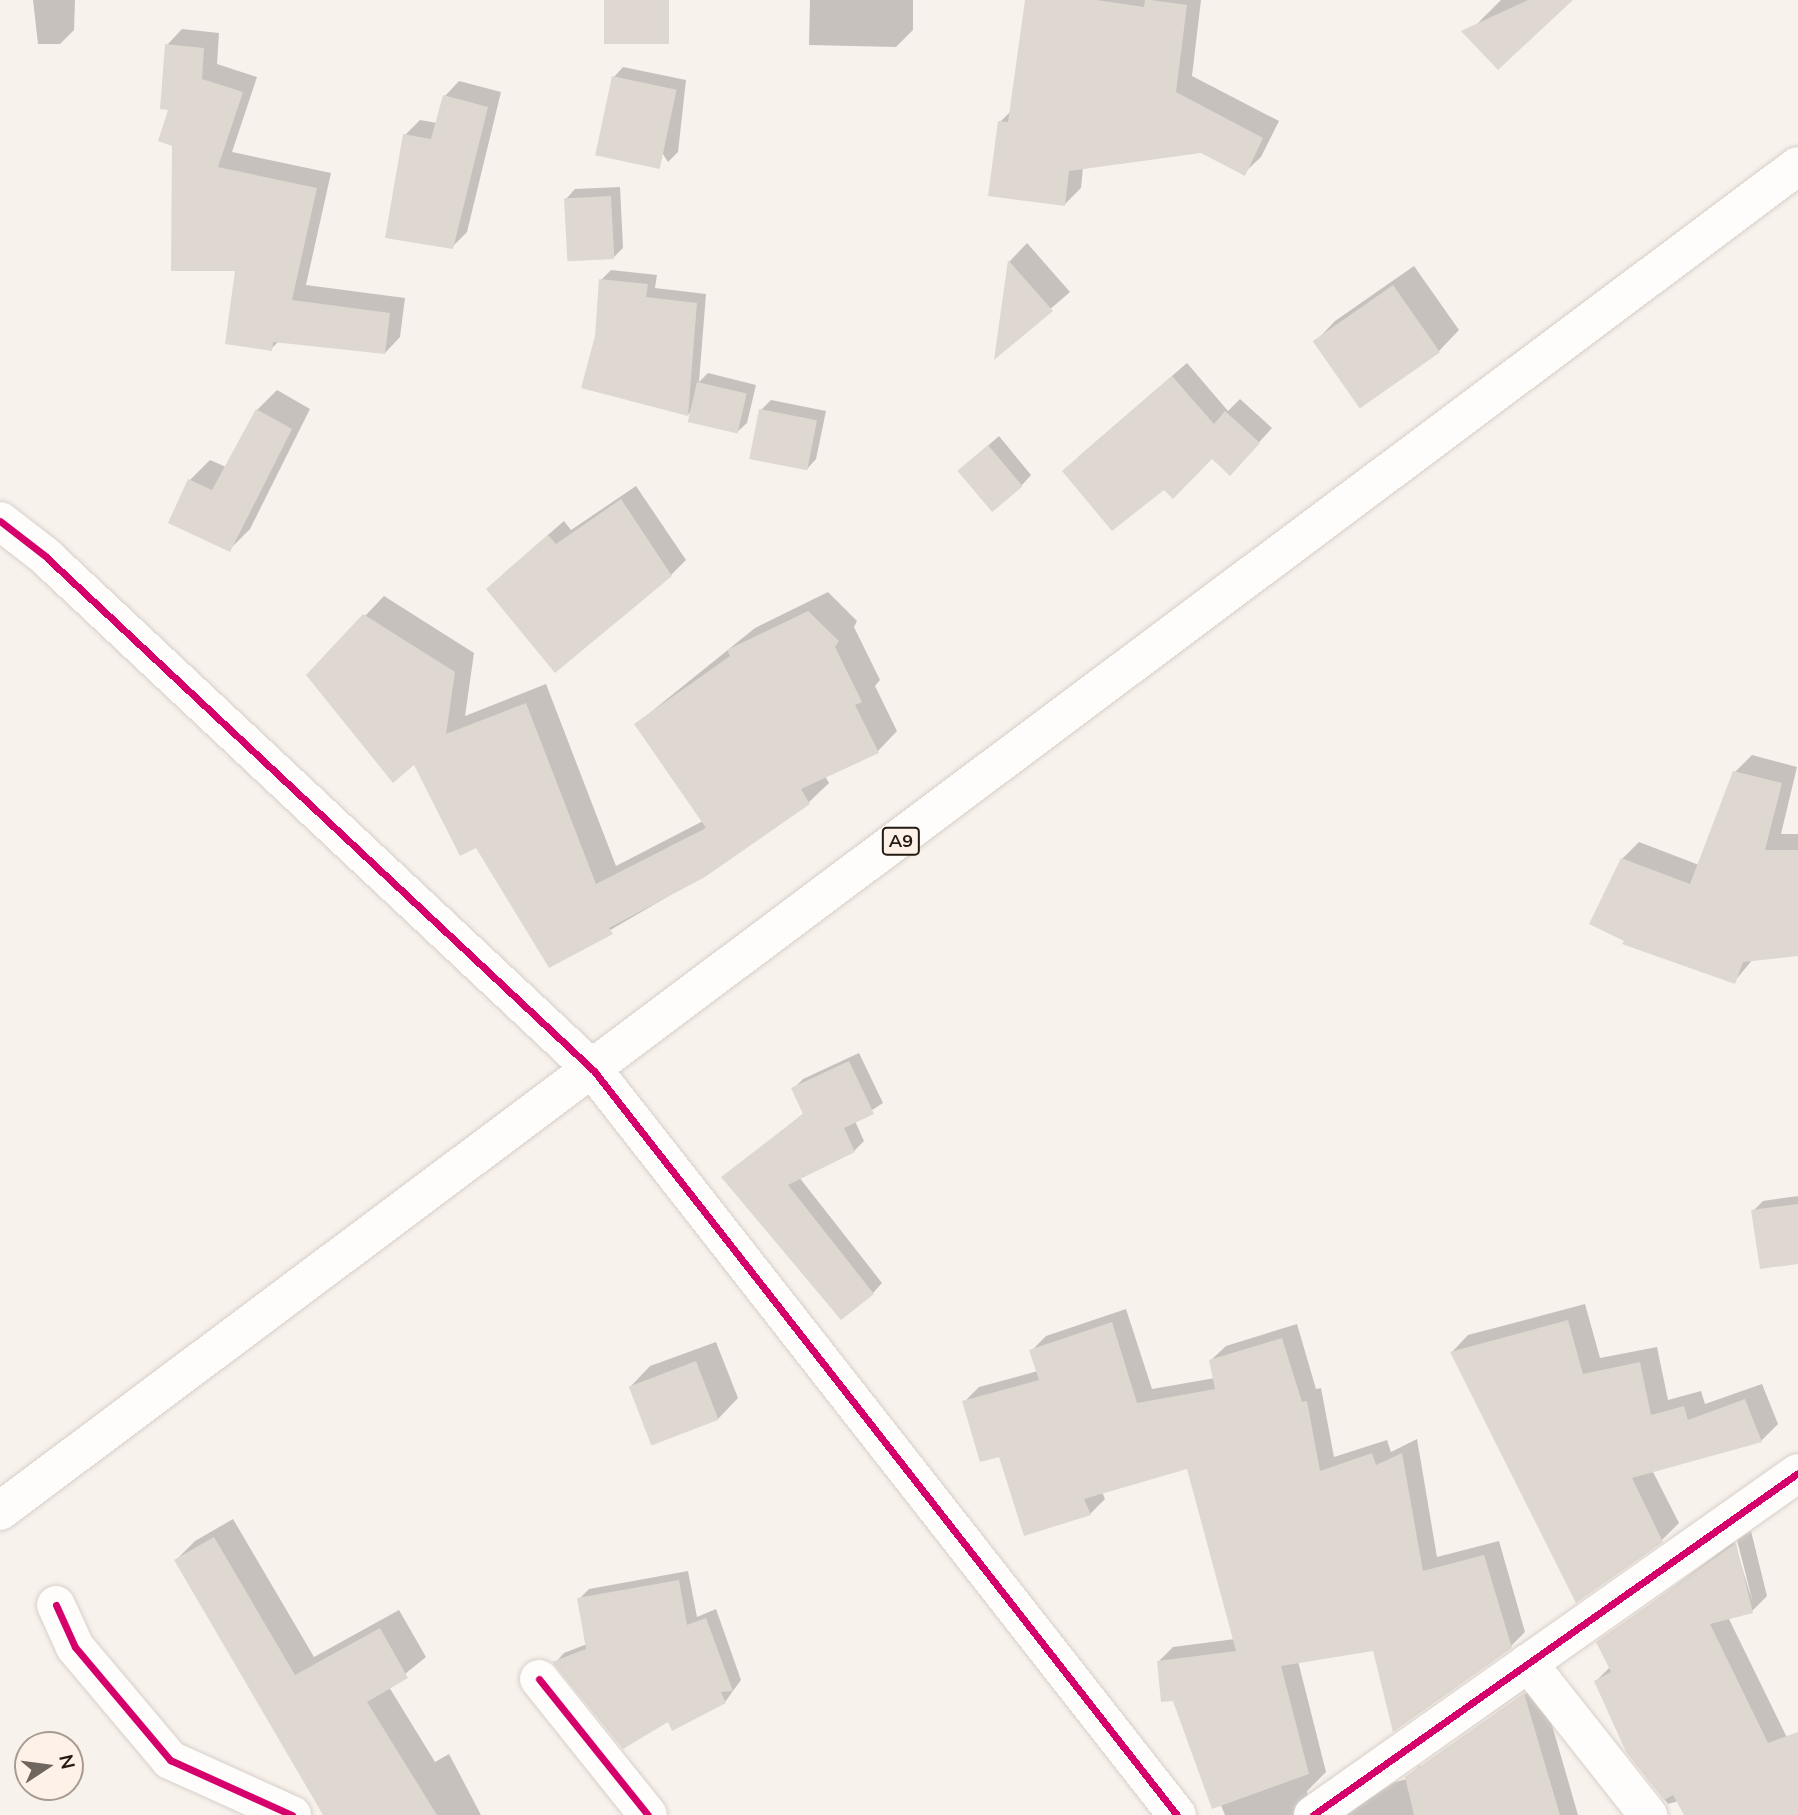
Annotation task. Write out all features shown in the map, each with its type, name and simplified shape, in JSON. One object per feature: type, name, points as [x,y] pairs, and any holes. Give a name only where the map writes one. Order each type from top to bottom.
[{"type":"street","name":"A9","points":[[0,1511],[594,1071],[1798,166]]},
{"type":"street","points":[[0,521],[44,555],[594,1071],[1177,1815]]},
{"type":"street","points":[[1313,1815],[1798,1473]]},
{"type":"street","points":[[56,1605],[75,1647],[170,1760],[292,1815]]},
{"type":"street","points":[[1528,1663],[1648,1815]]},
{"type":"street","points":[[539,1679],[648,1815]]},
{"type":"building","points":[[604,0],[669,0],[669,44],[604,44]]},
{"type":"building","points":[[1025,0],[1096,0],[1144,7],[1145,0],[1151,0],[1187,5],[1176,92],[1263,138],[1245,176],[1201,153],[1069,171],[1065,206],[988,196],[998,121],[1008,122]]},
{"type":"building","points":[[1528,0],[1573,0],[1498,70],[1461,31]]},
{"type":"building","points":[[165,44],[204,48],[202,79],[243,92],[218,167],[317,188],[292,300],[390,313],[385,354],[273,342],[272,351],[225,344],[235,271],[171,271],[172,146],[158,141],[168,110],[160,109]]},
{"type":"building","points":[[612,76],[677,90],[660,169],[595,155]]},
{"type":"building","points":[[443,95],[488,107],[453,249],[385,238],[403,134],[431,139]]},
{"type":"building","points":[[611,196],[614,259],[567,261],[564,198]]},
{"type":"building","points":[[1008,260],[1053,311],[994,360]]},
{"type":"building","points":[[599,279],[648,284],[646,297],[697,303],[688,416],[581,388],[595,336]]},
{"type":"building","points":[[1393,285],[1440,352],[1360,408],[1313,341]]},
{"type":"building","points":[[1172,376],[1214,424],[1225,411],[1260,443],[1230,476],[1212,459],[1173,499],[1164,490],[1112,531],[1062,471]]},
{"type":"building","points":[[697,382],[747,393],[737,433],[688,422]]},
{"type":"building","points":[[256,409],[292,429],[230,552],[168,523],[188,479],[212,490]]},
{"type":"building","points":[[759,409],[817,420],[807,470],[749,459]]},
{"type":"building","points":[[988,445],[1023,486],[992,512],[957,471]]},
{"type":"building","points":[[621,499],[672,576],[555,673],[486,589],[548,535],[556,544]]},
{"type":"building","points":[[808,611],[839,641],[835,647],[862,702],[855,705],[879,753],[801,789],[810,804],[705,877],[609,928],[613,934],[549,968],[476,848],[460,856],[414,765],[393,783],[306,675],[363,614],[455,672],[446,734],[526,703],[596,884],[706,828],[634,724],[730,656],[727,650]]},
{"type":"building","points":[[1733,771],[1782,783],[1765,850],[1798,850],[1798,956],[1743,962],[1735,984],[1622,944],[1624,941],[1589,924],[1621,858],[1690,884]]},
{"type":"building","points":[[849,1061],[874,1114],[844,1128],[855,1152],[788,1185],[874,1294],[841,1320],[721,1177],[803,1114],[791,1088]]},
{"type":"building","points":[[1798,1204],[1798,1264],[1760,1269],[1751,1210]]},
{"type":"building","points":[[1568,1320],[1583,1374],[1640,1362],[1651,1415],[1684,1406],[1688,1420],[1745,1399],[1762,1442],[1632,1478],[1663,1542],[1576,1603],[1450,1352]]},
{"type":"building","points":[[1112,1322],[1137,1403],[1215,1389],[1209,1360],[1282,1338],[1302,1402],[1307,1401],[1320,1471],[1372,1453],[1376,1465],[1402,1453],[1423,1571],[1484,1555],[1512,1648],[1393,1732],[1373,1651],[1281,1666],[1309,1774],[1212,1809],[1173,1701],[1161,1702],[1157,1661],[1236,1651],[1187,1469],[1084,1499],[1091,1515],[1024,1536],[999,1457],[980,1462],[962,1401],[1039,1380],[1029,1350]]},
{"type":"building","points":[[696,1361],[719,1420],[651,1446],[629,1387]]},
{"type":"building","points":[[214,1537],[295,1675],[380,1628],[408,1678],[367,1702],[437,1815],[323,1815],[174,1560]]},
{"type":"building","points":[[1736,1543],[1753,1613],[1710,1624],[1768,1743],[1798,1732],[1798,1815],[1684,1815],[1673,1795],[1664,1800],[1626,1752],[1594,1681],[1611,1672],[1596,1642]]},
{"type":"building","points":[[679,1580],[687,1625],[706,1618],[733,1691],[721,1692],[726,1703],[672,1731],[668,1722],[623,1749],[552,1662],[586,1649],[577,1598]]},
{"type":"building","points":[[1524,1693],[1560,1815],[1414,1815],[1405,1777]]},
{"type":"cycle path","points":[[0,521],[44,555],[594,1071],[1177,1815]]},
{"type":"cycle path","points":[[1313,1815],[1798,1473]]},
{"type":"cycle path","points":[[56,1605],[75,1647],[170,1760],[292,1815]]},
{"type":"cycle path","points":[[539,1679],[648,1815]]}]
